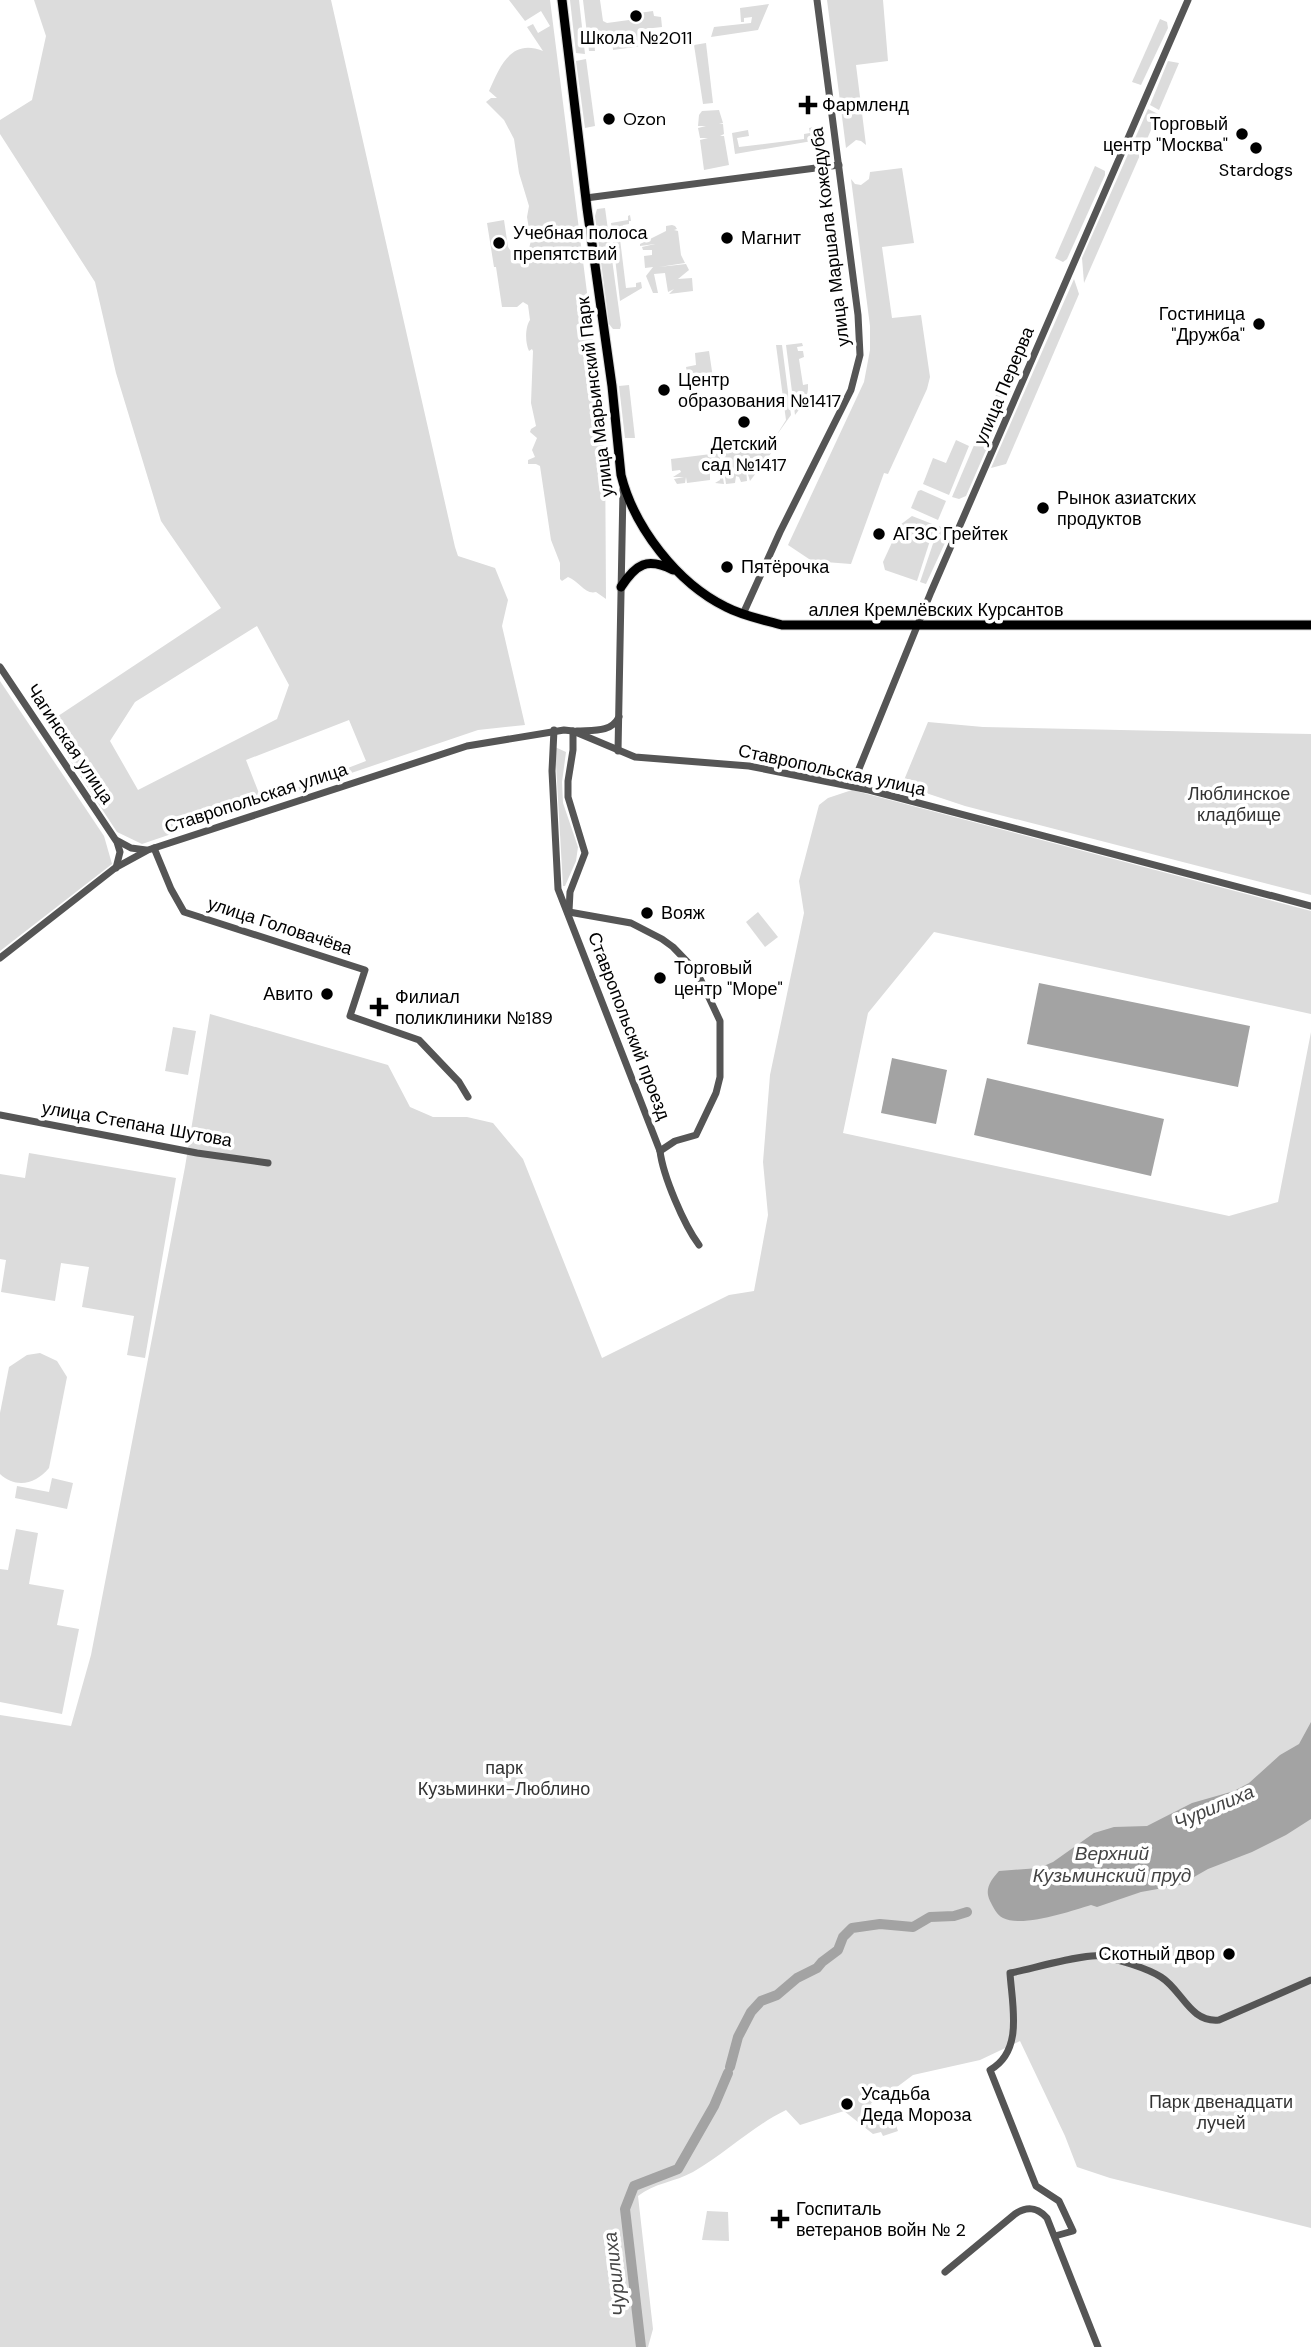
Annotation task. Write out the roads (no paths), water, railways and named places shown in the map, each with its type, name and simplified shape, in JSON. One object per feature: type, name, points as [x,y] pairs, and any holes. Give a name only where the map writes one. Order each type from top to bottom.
[{"type":"main road","name":"улица Марьинский Парк","points":[[562,0],[623,486]]},
{"type":"main road","name":"аллея Кремлёвских Курсантов","points":[[623,486],[646,530],[680,575],[726,608],[782,625],[1311,625]]},
{"type":"main road","points":[[621,587],[642,564],[659,564],[680,575]]},
{"type":"street","name":"улица Маршала Кожедуба","points":[[743,614],[781,529],[844,404],[858,366],[858,315],[817,0]]},
{"type":"street","name":"улица Перерва","points":[[852,786],[917,626],[1188,0]]},
{"type":"street","points":[[586,198],[839,165]]},
{"type":"street","name":"улица Марьинский Парк","points":[[618,751],[623,486]]},
{"type":"street","name":"Чагинская улица","points":[[0,667],[115,838],[120,853]]},
{"type":"street","points":[[569,912],[570,892],[584,853],[568,797],[573,731],[609,729],[616,724],[619,716]]},
{"type":"street","name":"Ставропольская улица","points":[[130,860],[151,849],[467,746],[554,730],[573,731],[635,757],[744,766],[852,786],[1311,906]]},
{"type":"street","name":"Ставропольский проезд","points":[[554,730],[552,771],[558,889],[660,1151],[677,1203],[699,1245]]},
{"type":"street","name":"Чагинская улица","points":[[115,838],[130,848]]},
{"type":"street","points":[[0,958],[130,860],[135,854],[130,848],[125,848],[120,853],[116,869]]},
{"type":"street","name":"Ставропольская улица","points":[[130,848],[151,849]]},
{"type":"street","name":"улица Головачёва","points":[[151,849],[184,912],[365,971],[350,1016],[419,1040],[459,1082],[468,1097]]},
{"type":"street","points":[[120,853],[123,860],[130,860]]},
{"type":"street","name":"Ставропольский проезд","points":[[569,912],[628,922],[662,939],[696,972],[720,1021],[720,1077],[716,1093],[696,1135],[676,1141],[660,1151]]},
{"type":"street","name":"улица Степана Шутова","points":[[0,1115],[197,1153],[268,1163]]},
{"type":"street","points":[[1055,2236],[1073,2231],[1059,2201],[1035,2186],[990,2070],[1001,2063],[1014,2032],[1010,1973],[1097,1955],[1161,1977],[1171,1984],[1195,2014],[1209,2021],[1219,2020],[1311,1980]]},
{"type":"street","points":[[945,2272],[1023,2209],[1041,2211],[1055,2236],[1098,2347]]},
{"type":"water","points":[[1039,983],[1250,1026],[1238,1087],[1027,1044]]},
{"type":"water","points":[[892,1058],[947,1070],[936,1124],[881,1113]]},
{"type":"water","points":[[987,1078],[1164,1119],[1151,1176],[974,1135]]},
{"type":"water","name":"Верхний Кузьминский пруд","points":[[1311,1722],[1311,1819],[1286,1835],[1208,1869],[1180,1885],[1141,1892],[1097,1907],[1091,1905],[1047,1918],[1022,1921],[1003,1918],[994,1908],[988,1897],[988,1889],[999,1871],[1039,1868],[1053,1862],[1094,1833],[1114,1827],[1147,1826],[1192,1803],[1234,1791],[1249,1783],[1280,1755],[1299,1744]]},
{"type":"waterway","name":"Чурилиха","points":[[730,2067],[738,2037],[751,2012],[761,2001],[777,1995],[797,1978],[817,1968],[838,1950],[843,1937],[852,1928],[880,1924],[913,1927],[930,1917],[954,1916],[967,1912]]},
{"type":"waterway","name":"Чурилиха","points":[[641,2347],[625,2209],[634,2186],[678,2169],[714,2106],[728,2073]]},
{"type":"place","name":"Школа №2011","points":[[636,16]]},
{"type":"place","name":"Фармленд","points":[[808,105]]},
{"type":"place","name":"Ozon","points":[[609,119]]},
{"type":"place","name":"Торговый центр \"Москва\"","points":[[1242,134]]},
{"type":"place","name":"Stardogs","points":[[1256,148]]},
{"type":"place","name":"Магнит","points":[[727,238]]},
{"type":"place","name":"Учебная полоса препятствий","points":[[499,243]]},
{"type":"place","name":"Гостиница \"Дружба\"","points":[[1259,324]]},
{"type":"place","name":"Центр образования №1417","points":[[664,390]]},
{"type":"place","name":"Детский сад №1417","points":[[744,422]]},
{"type":"place","name":"Рынок азиатских продуктов","points":[[1043,508]]},
{"type":"place","name":"АГЗС Грейтек","points":[[879,534]]},
{"type":"place","name":"Пятёрочка","points":[[727,567]]},
{"type":"place","name":"Вояж","points":[[647,913]]},
{"type":"place","name":"Торговый центр \"Море\"","points":[[660,978]]},
{"type":"place","name":"Авито","points":[[327,994]]},
{"type":"place","name":"Филиал поликлиники №189","points":[[379,1007]]},
{"type":"place","name":"Скотный двор","points":[[1229,1954]]},
{"type":"place","name":"Усадьба Деда Мороза","points":[[847,2104]]},
{"type":"place","name":"Госпиталь ветеранов войн № 2","points":[[780,2219]]},
{"type":"park label","name":"Люблинское кладбище","points":[[1239,804]]},
{"type":"park label","name":"парк Кузьминки-Люблино","points":[[504,1778]]},
{"type":"park label","name":"Парк двенадцати лучей","points":[[1221,2112]]}]
